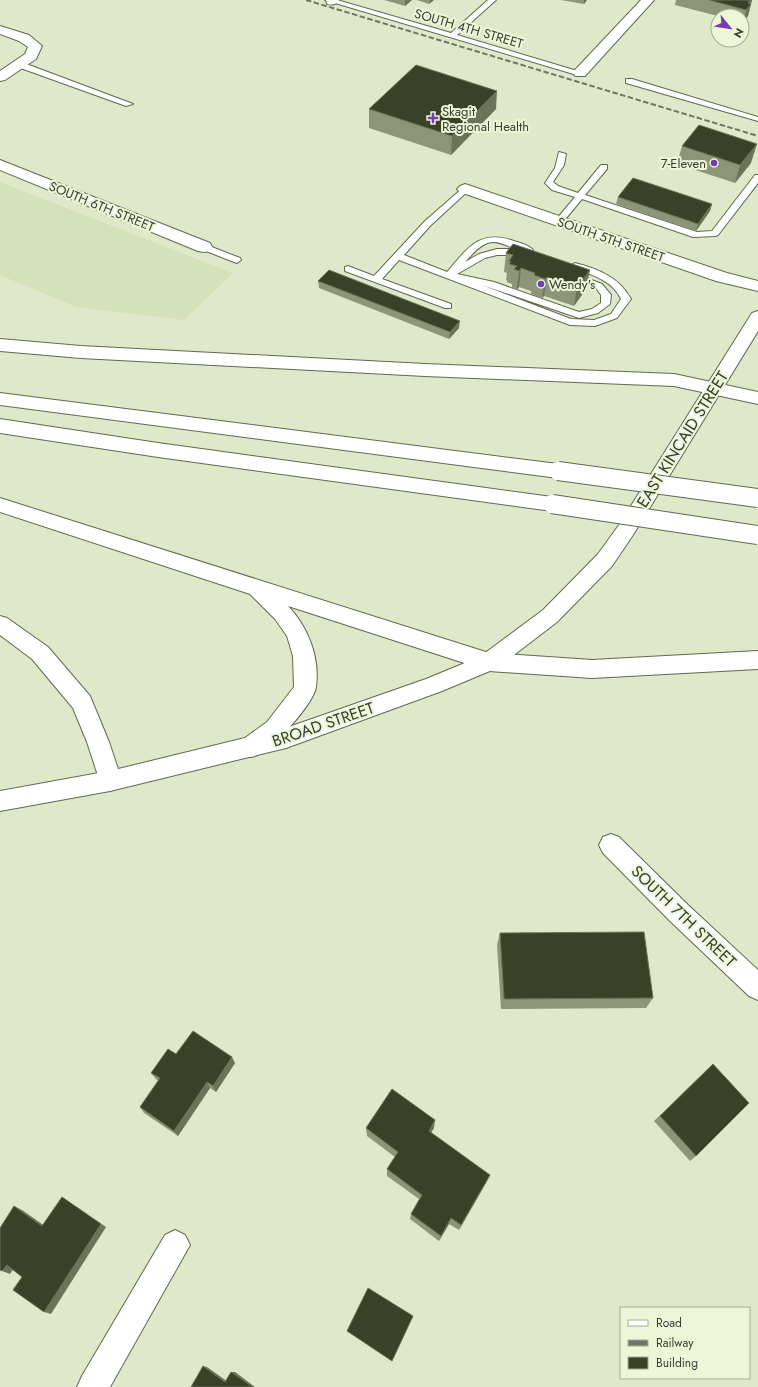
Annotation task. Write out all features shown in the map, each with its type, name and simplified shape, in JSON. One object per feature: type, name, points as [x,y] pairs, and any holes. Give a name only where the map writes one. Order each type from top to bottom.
[{"type":"main road","points":[[580,73],[648,0]]},
{"type":"main road","points":[[0,30],[24,38],[35,46],[31,56],[0,77]]},
{"type":"main road","name":"SOUTH 6TH STREET","points":[[0,165],[204,247]]},
{"type":"main road","name":"SOUTH 5TH STREET","points":[[465,189],[722,277],[758,286]]},
{"type":"main road","name":"EAST KINCAID STREET","points":[[605,560],[626,530],[758,317]]},
{"type":"main road","points":[[0,345],[143,355],[425,370],[674,380],[715,387],[758,398]]},
{"type":"main road","points":[[0,399],[758,498]]},
{"type":"main road","points":[[0,426],[158,450],[758,534]]},
{"type":"main road","points":[[0,505],[489,662],[592,669],[758,660]]},
{"type":"main road","name":"BROAD STREET","points":[[0,800],[110,781],[286,738],[434,685],[489,662],[550,616],[605,560]]},
{"type":"main road","points":[[250,747],[275,729],[305,688],[304,656],[297,633],[282,613],[257,588]]},
{"type":"main road","points":[[0,624],[40,652],[82,703],[98,742],[110,781]]},
{"type":"main road","name":"SOUTH 7TH STREET","points":[[611,845],[679,913],[758,987]]},
{"type":"main road","points":[[93,1387],[175,1244]]},
{"type":"lane","name":"SOUTH 4TH STREET","points":[[331,0],[580,73]]},
{"type":"lane","points":[[452,36],[492,0]]},
{"type":"lane","points":[[18,64],[129,104]]},
{"type":"lane","points":[[629,81],[758,119]]},
{"type":"lane","points":[[562,154],[561,167],[551,178],[549,183],[555,188],[620,207],[692,232],[706,235],[714,233],[758,177]]},
{"type":"lane","points":[[559,221],[604,167]]},
{"type":"lane","points":[[376,280],[428,222],[465,189]]},
{"type":"lane","points":[[398,256],[570,322],[595,323],[614,316],[626,299],[622,288],[603,276],[510,243],[489,239],[474,247],[449,275]]},
{"type":"lane","points":[[204,247],[236,260]]},
{"type":"lane","points":[[497,252],[512,252],[599,286],[606,295],[605,304],[595,311],[579,315],[555,308],[491,284],[449,275],[482,256],[497,252]]},
{"type":"lane","points":[[348,269],[448,306]]},
{"type":"shaded area","points":[[0,182],[233,273],[184,320],[76,307],[0,275]]},
{"type":"building","points":[[709,0],[750,0],[748,3],[751,4],[748,8],[739,8]]},
{"type":"building","points":[[416,65],[497,91],[452,136],[369,109]]},
{"type":"building","points":[[699,125],[757,144],[740,165],[682,146]]},
{"type":"building","name":"7-Eleven","points":[[633,178],[712,204],[698,224],[618,197]]},
{"type":"building","points":[[513,244],[590,270],[577,287],[547,277],[545,279],[534,275],[535,273],[521,268],[519,271],[514,269],[517,266],[509,264],[511,262],[509,261],[513,255],[506,253]]},
{"type":"building","points":[[329,270],[460,321],[450,332],[318,281]]},
{"type":"building","points":[[644,932],[653,998],[504,999],[500,933]]},
{"type":"building","points":[[193,1031],[232,1057],[213,1086],[207,1082],[174,1131],[140,1107],[160,1078],[151,1073],[168,1049],[176,1054]]},
{"type":"building","points":[[713,1064],[749,1103],[696,1156],[660,1116]]},
{"type":"building","points":[[392,1089],[435,1120],[429,1131],[490,1175],[461,1225],[451,1218],[441,1236],[411,1214],[422,1195],[387,1169],[398,1152],[366,1128]]},
{"type":"building","points":[[62,1197],[101,1224],[44,1312],[13,1290],[22,1277],[7,1265],[2,1271],[0,1270],[0,1228],[14,1206],[42,1226]]},
{"type":"building","points":[[368,1288],[413,1316],[392,1361],[347,1331]]},
{"type":"building","points":[[203,1366],[225,1382],[231,1372],[253,1387],[191,1387]]},
{"type":"railway","points":[[306,0],[758,136]]},
{"type":"place","name":"Skagit Regional Health","points":[[433,118]]},
{"type":"place","name":"7-Eleven","points":[[714,163]]},
{"type":"place","name":"Wendy's","points":[[541,284]]}]
